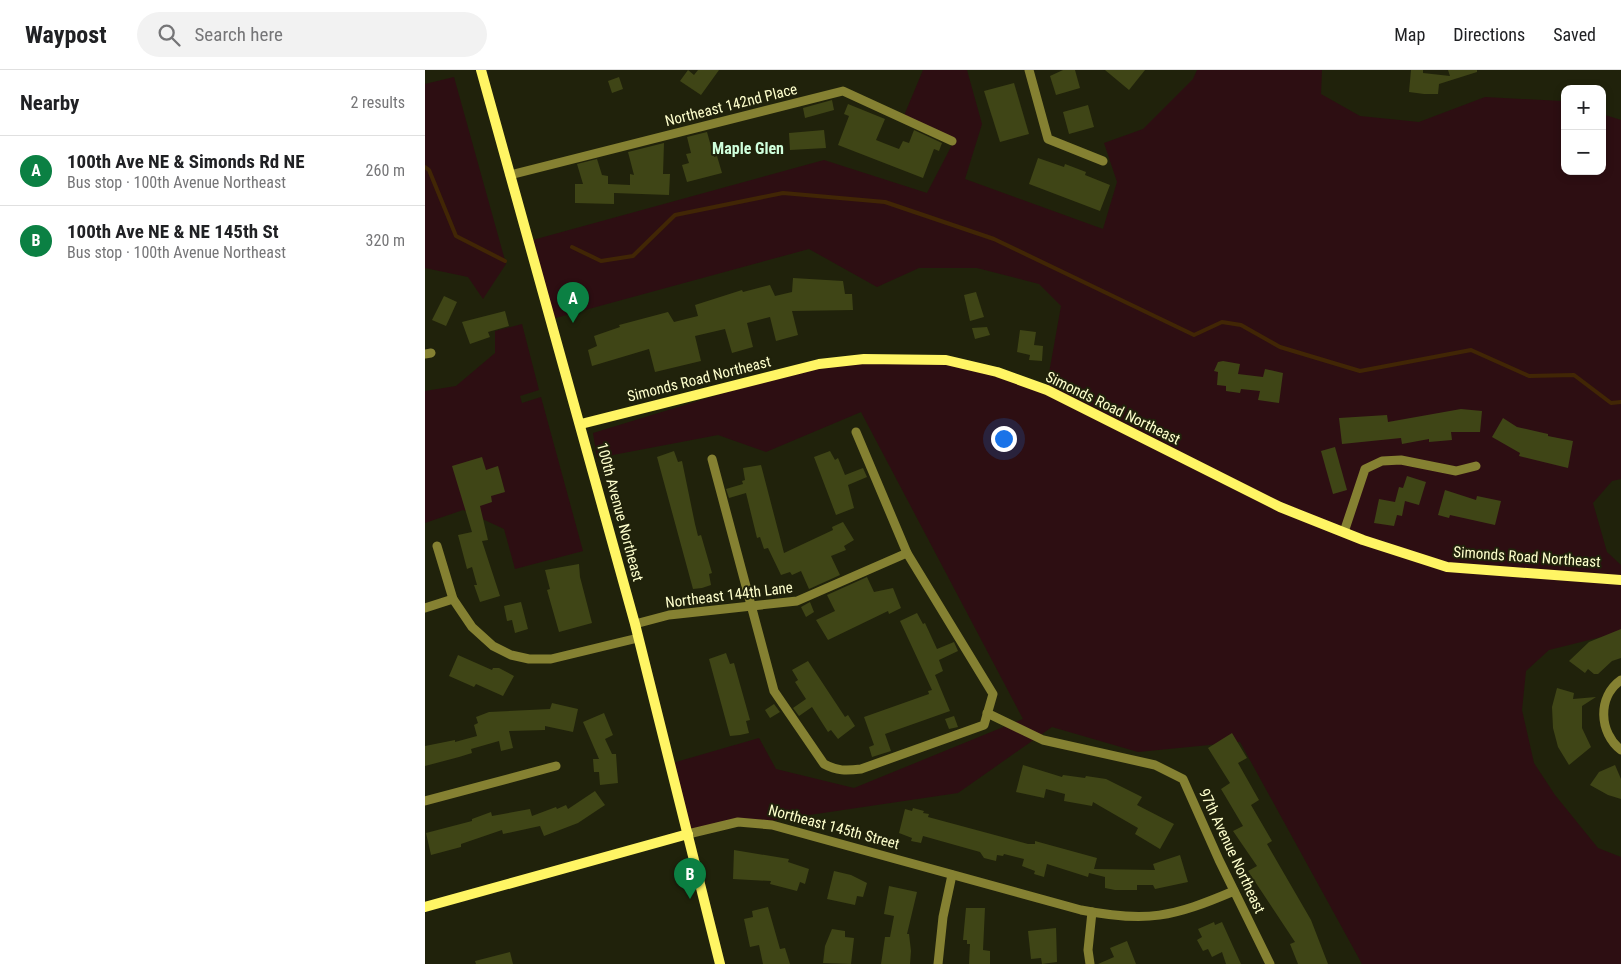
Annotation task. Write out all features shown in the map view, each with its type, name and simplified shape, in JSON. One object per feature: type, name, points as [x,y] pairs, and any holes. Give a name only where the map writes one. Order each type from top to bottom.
[{"type":"main road","name":"100th Avenue Northeast","points":[[481,70],[581,424],[635,624],[720,964]]},
{"type":"main road","name":"Simonds Road Northeast","points":[[581,424],[819,364],[864,359],[945,360],[997,372],[1047,390],[1280,507],[1344,532],[1447,567],[1621,580]]},
{"type":"main road","name":"Northeast 145th Street","points":[[425,907],[688,834]]},
{"type":"street","points":[[1029,70],[1049,139],[1103,161]]},
{"type":"street","name":"Northeast 142nd Place","points":[[510,175],[843,91],[952,141]]},
{"type":"street","points":[[712,459],[774,691],[824,764],[835,770],[845,772],[861,769],[984,725],[993,694],[907,553],[856,432]]},
{"type":"street","points":[[1344,532],[1365,470],[1370,466],[1382,461],[1401,460],[1456,471],[1476,466]]},
{"type":"street","points":[[437,546],[453,599],[473,628],[493,646],[511,655],[529,659],[551,658],[638,638]]},
{"type":"street","name":"Northeast 144th Lane","points":[[635,624],[669,615],[797,601],[907,553]]},
{"type":"street","points":[[425,608],[453,599]]},
{"type":"street","points":[[1621,680],[1607,696],[1603,712],[1605,729],[1613,744],[1621,750]]},
{"type":"street","name":"97th Avenue Northeast","points":[[987,713],[1043,740],[1155,765],[1183,779],[1234,891],[1270,964]]},
{"type":"street","points":[[425,801],[557,766]]},
{"type":"street","name":"Northeast 145th Street","points":[[688,834],[738,822],[772,825],[1092,912],[1129,918],[1174,914],[1234,891]]},
{"type":"street","points":[[938,964],[941,933],[952,874]]},
{"type":"street","points":[[1089,964],[1088,950],[1092,912]]},
{"type":"shaded area","points":[[923,70],[967,70],[982,124],[965,179],[1103,229],[1117,182],[1104,143],[1143,129],[1193,79],[1197,70],[1322,70],[1321,94],[1360,116],[1419,122],[1485,97],[1561,101],[1561,175],[1606,175],[1606,115],[1621,120],[1621,479],[1612,481],[1593,503],[1607,552],[1621,565],[1621,632],[1549,650],[1526,671],[1522,710],[1534,763],[1555,795],[1598,848],[1621,857],[1621,964],[1362,964],[1240,742],[1138,752],[1052,727],[958,793],[688,833],[669,764],[759,738],[776,769],[854,788],[1023,719],[861,412],[766,452],[718,435],[597,458],[593,433],[819,364],[946,360],[1046,390],[1061,306],[1039,284],[977,268],[919,268],[877,287],[809,249],[552,319],[529,241],[824,160],[927,193],[954,141],[903,118]]},
{"type":"shaded area","points":[[454,77],[506,264],[483,299],[468,277],[425,268],[425,84]]},
{"type":"shaded area","points":[[522,324],[539,390],[520,396],[522,403],[541,397],[583,551],[515,569],[504,529],[463,510],[425,523],[425,391],[456,386],[495,353],[495,331]]},
{"type":"building","points":[[688,70],[694,75],[698,70],[719,70],[701,95],[680,81]]},
{"type":"building","points":[[1063,70],[1075,70],[1080,88],[1056,95],[1050,76]]},
{"type":"building","points":[[1105,70],[1145,70],[1129,90]]},
{"type":"building","points":[[1411,70],[1423,70],[1423,73],[1450,76],[1448,70],[1477,70],[1477,72],[1439,84],[1438,94],[1424,94],[1409,92]]},
{"type":"building","points":[[619,77],[623,89],[612,93],[608,81]]},
{"type":"building","points":[[1014,83],[1029,134],[1000,142],[984,91]]},
{"type":"building","points":[[832,100],[834,110],[805,118],[803,108]]},
{"type":"building","points":[[848,104],[885,119],[876,140],[899,149],[903,141],[909,143],[914,130],[942,143],[939,151],[934,149],[923,178],[838,145],[849,116],[844,114]]},
{"type":"building","points":[[1088,105],[1094,127],[1069,134],[1063,112]]},
{"type":"building","points":[[824,130],[826,148],[790,150],[789,133]]},
{"type":"building","points":[[707,132],[714,157],[717,156],[722,173],[687,182],[682,165],[689,163],[686,154],[691,153],[687,137]]},
{"type":"building","points":[[664,143],[663,174],[670,174],[669,195],[614,193],[614,204],[575,203],[575,184],[583,184],[577,164],[597,159],[602,175],[608,176],[608,184],[630,185],[630,174],[634,175],[628,152]]},
{"type":"building","points":[[1038,158],[1064,167],[1065,164],[1086,172],[1085,175],[1110,185],[1100,211],[1029,184]]},
{"type":"building","points":[[793,278],[843,281],[845,294],[852,294],[853,310],[792,311],[798,335],[776,341],[770,317],[747,323],[753,347],[732,353],[725,329],[695,336],[701,361],[655,372],[649,349],[592,366],[588,350],[597,346],[594,336],[620,327],[619,325],[668,312],[674,322],[698,316],[695,305],[742,290],[743,292],[770,285],[775,296],[792,292]]},
{"type":"building","points":[[976,292],[984,317],[970,321],[964,295]]},
{"type":"building","points":[[444,296],[457,302],[446,326],[432,320]]},
{"type":"building","points":[[505,311],[509,326],[488,332],[490,337],[470,344],[462,322]]},
{"type":"building","points":[[987,327],[990,335],[975,339],[972,328]]},
{"type":"building","points":[[1020,330],[1036,332],[1034,345],[1043,346],[1042,361],[1029,360],[1030,355],[1017,352]]},
{"type":"building","points":[[1218,362],[1240,364],[1238,374],[1263,377],[1265,369],[1283,373],[1279,403],[1258,400],[1260,391],[1241,389],[1240,393],[1226,391],[1226,386],[1217,385],[1218,372],[1214,371]]},
{"type":"building","points":[[1461,409],[1482,411],[1480,432],[1451,432],[1452,440],[1429,442],[1429,439],[1402,444],[1401,438],[1342,444],[1339,418],[1387,415],[1388,422]]},
{"type":"building","points":[[1503,418],[1517,427],[1573,441],[1568,468],[1519,456],[1520,453],[1492,437]]},
{"type":"building","points":[[1335,447],[1347,490],[1333,494],[1321,451]]},
{"type":"building","points":[[674,451],[678,462],[682,461],[698,536],[701,535],[712,573],[709,574],[711,585],[702,588],[693,589],[657,457]]},
{"type":"building","points":[[830,451],[835,460],[838,458],[845,475],[863,468],[867,477],[848,485],[854,508],[836,515],[814,457]]},
{"type":"building","points":[[482,457],[486,470],[498,466],[505,492],[491,496],[492,502],[480,506],[488,540],[482,541],[500,596],[480,602],[474,585],[477,585],[472,567],[467,569],[458,535],[472,532],[452,466]]},
{"type":"building","points":[[761,465],[784,553],[833,530],[832,527],[843,522],[854,540],[844,546],[846,550],[831,556],[840,575],[809,589],[801,571],[792,575],[790,572],[781,575],[768,548],[764,549],[760,537],[757,538],[746,493],[729,498],[726,489],[743,484],[742,481],[745,480],[743,468]]},
{"type":"building","points":[[1407,476],[1426,482],[1419,505],[1405,501],[1402,516],[1397,515],[1394,526],[1374,523],[1379,499],[1395,502],[1399,487],[1403,488]]},
{"type":"building","points":[[1445,490],[1476,500],[1477,496],[1501,501],[1495,525],[1450,515],[1449,518],[1438,515]]},
{"type":"building","points":[[579,564],[580,577],[592,623],[559,632],[547,590],[550,589],[545,570]]},
{"type":"building","points":[[867,577],[874,592],[893,588],[901,608],[889,614],[888,611],[828,640],[816,620],[835,611],[827,595]]},
{"type":"building","points":[[521,602],[528,629],[515,633],[512,620],[507,621],[504,606]]},
{"type":"building","points":[[810,602],[814,612],[806,617],[801,607]]},
{"type":"building","points":[[917,613],[923,624],[925,623],[937,649],[954,642],[958,651],[939,660],[943,671],[935,675],[950,711],[885,734],[891,751],[872,757],[869,747],[874,745],[864,717],[929,694],[928,691],[932,690],[900,621]]},
{"type":"building","points":[[1621,629],[1621,658],[1612,661],[1598,674],[1594,674],[1588,669],[1585,673],[1569,661],[1589,642]]},
{"type":"building","points":[[726,653],[730,664],[734,663],[750,720],[746,721],[749,733],[730,736],[709,659]]},
{"type":"building","points":[[458,655],[492,670],[493,668],[499,668],[514,676],[503,696],[476,684],[474,687],[449,676]]},
{"type":"building","points":[[808,661],[845,717],[848,715],[855,726],[838,739],[831,730],[828,732],[812,707],[799,716],[793,708],[806,699],[795,682],[798,680],[792,670]]},
{"type":"building","points":[[1557,688],[1574,693],[1573,699],[1596,697],[1582,706],[1582,728],[1591,747],[1569,765],[1558,747],[1553,728],[1552,707]]},
{"type":"building","points":[[552,703],[578,709],[573,732],[545,726],[545,730],[509,731],[513,748],[501,751],[499,741],[471,749],[472,753],[425,766],[425,746],[455,740],[455,742],[477,736],[474,725],[478,723],[476,717],[489,712],[550,709]]},
{"type":"building","points":[[774,704],[780,712],[770,718],[765,710]]},
{"type":"building","points":[[604,713],[613,735],[605,739],[612,754],[616,754],[618,783],[600,785],[599,772],[594,772],[593,759],[599,759],[583,722]]},
{"type":"building","points":[[954,716],[958,727],[949,729],[945,719]]},
{"type":"building","points":[[1232,733],[1247,758],[1238,763],[1259,800],[1251,805],[1272,841],[1267,844],[1311,920],[1328,964],[1298,964],[1290,944],[1295,942],[1248,871],[1257,866],[1233,831],[1243,826],[1221,789],[1230,783],[1208,748]]},
{"type":"building","points":[[1023,765],[1062,777],[1063,775],[1085,778],[1086,776],[1106,779],[1142,797],[1137,805],[1174,824],[1160,849],[1135,834],[1138,828],[1093,802],[1092,806],[1064,801],[1065,794],[1046,789],[1044,798],[1016,792]]},
{"type":"building","points":[[1615,765],[1621,779],[1621,799],[1608,795],[1590,785],[1599,772]]},
{"type":"building","points":[[595,791],[605,805],[578,823],[544,836],[540,826],[503,834],[502,830],[461,844],[461,847],[431,855],[426,833],[472,821],[472,819],[491,812],[492,816],[530,809],[532,816],[566,805],[568,809]]},
{"type":"building","points":[[913,808],[929,814],[928,817],[1028,844],[1035,844],[1035,841],[1097,858],[1094,869],[1155,870],[1153,864],[1180,855],[1188,882],[1155,889],[1153,885],[1137,885],[1137,890],[1115,890],[1105,888],[1105,877],[1089,873],[1088,877],[1047,864],[1044,877],[1034,874],[1035,871],[1022,866],[1024,859],[1004,854],[1003,856],[997,855],[996,861],[984,858],[980,852],[923,836],[921,843],[911,841],[912,838],[899,833],[905,809],[912,811]]},
{"type":"building","points":[[734,850],[789,859],[788,862],[809,869],[805,884],[800,882],[797,891],[770,884],[771,881],[733,879]]},
{"type":"building","points":[[834,871],[851,875],[867,883],[863,897],[857,896],[855,905],[827,899]]},
{"type":"building","points":[[889,886],[917,892],[907,934],[909,934],[911,951],[910,964],[881,964],[885,937],[890,937],[894,916],[884,914]]},
{"type":"building","points":[[768,907],[780,949],[785,948],[790,964],[763,964],[759,945],[750,947],[744,919],[753,917],[752,911]]},
{"type":"building","points":[[966,908],[985,908],[983,950],[990,951],[990,964],[969,964],[970,944],[967,944],[967,940],[963,940]]},
{"type":"building","points":[[1214,922],[1215,925],[1222,922],[1241,964],[1226,964],[1222,952],[1212,957],[1208,949],[1203,951],[1197,940],[1202,937],[1198,929]]},
{"type":"building","points":[[1056,928],[1057,962],[1042,964],[1041,958],[1031,959],[1028,931]]},
{"type":"building","points":[[832,929],[845,931],[845,937],[854,938],[851,964],[823,963],[825,946]]},
{"type":"building","points":[[1127,941],[1136,964],[1098,964],[1114,957],[1110,948]]},
{"type":"building","points":[[510,952],[513,964],[476,964],[475,961]]},
{"type":"waterway","points":[[425,167],[429,170],[456,236],[505,261]]},
{"type":"waterway","points":[[572,247],[601,261],[633,256],[675,215],[783,193],[885,202],[994,239],[1194,335],[1222,322],[1241,325],[1280,347],[1360,371],[1471,350],[1529,376],[1574,375],[1611,403],[1621,402]]},
{"type":"place","name":"100th Ave NE & Simonds Rd NE","points":[[573,323]]},
{"type":"place","name":"100th Ave NE & NE 145th St","points":[[690,899]]},
{"type":"district","name":"Maple Glen","points":[[748,148]]}]
